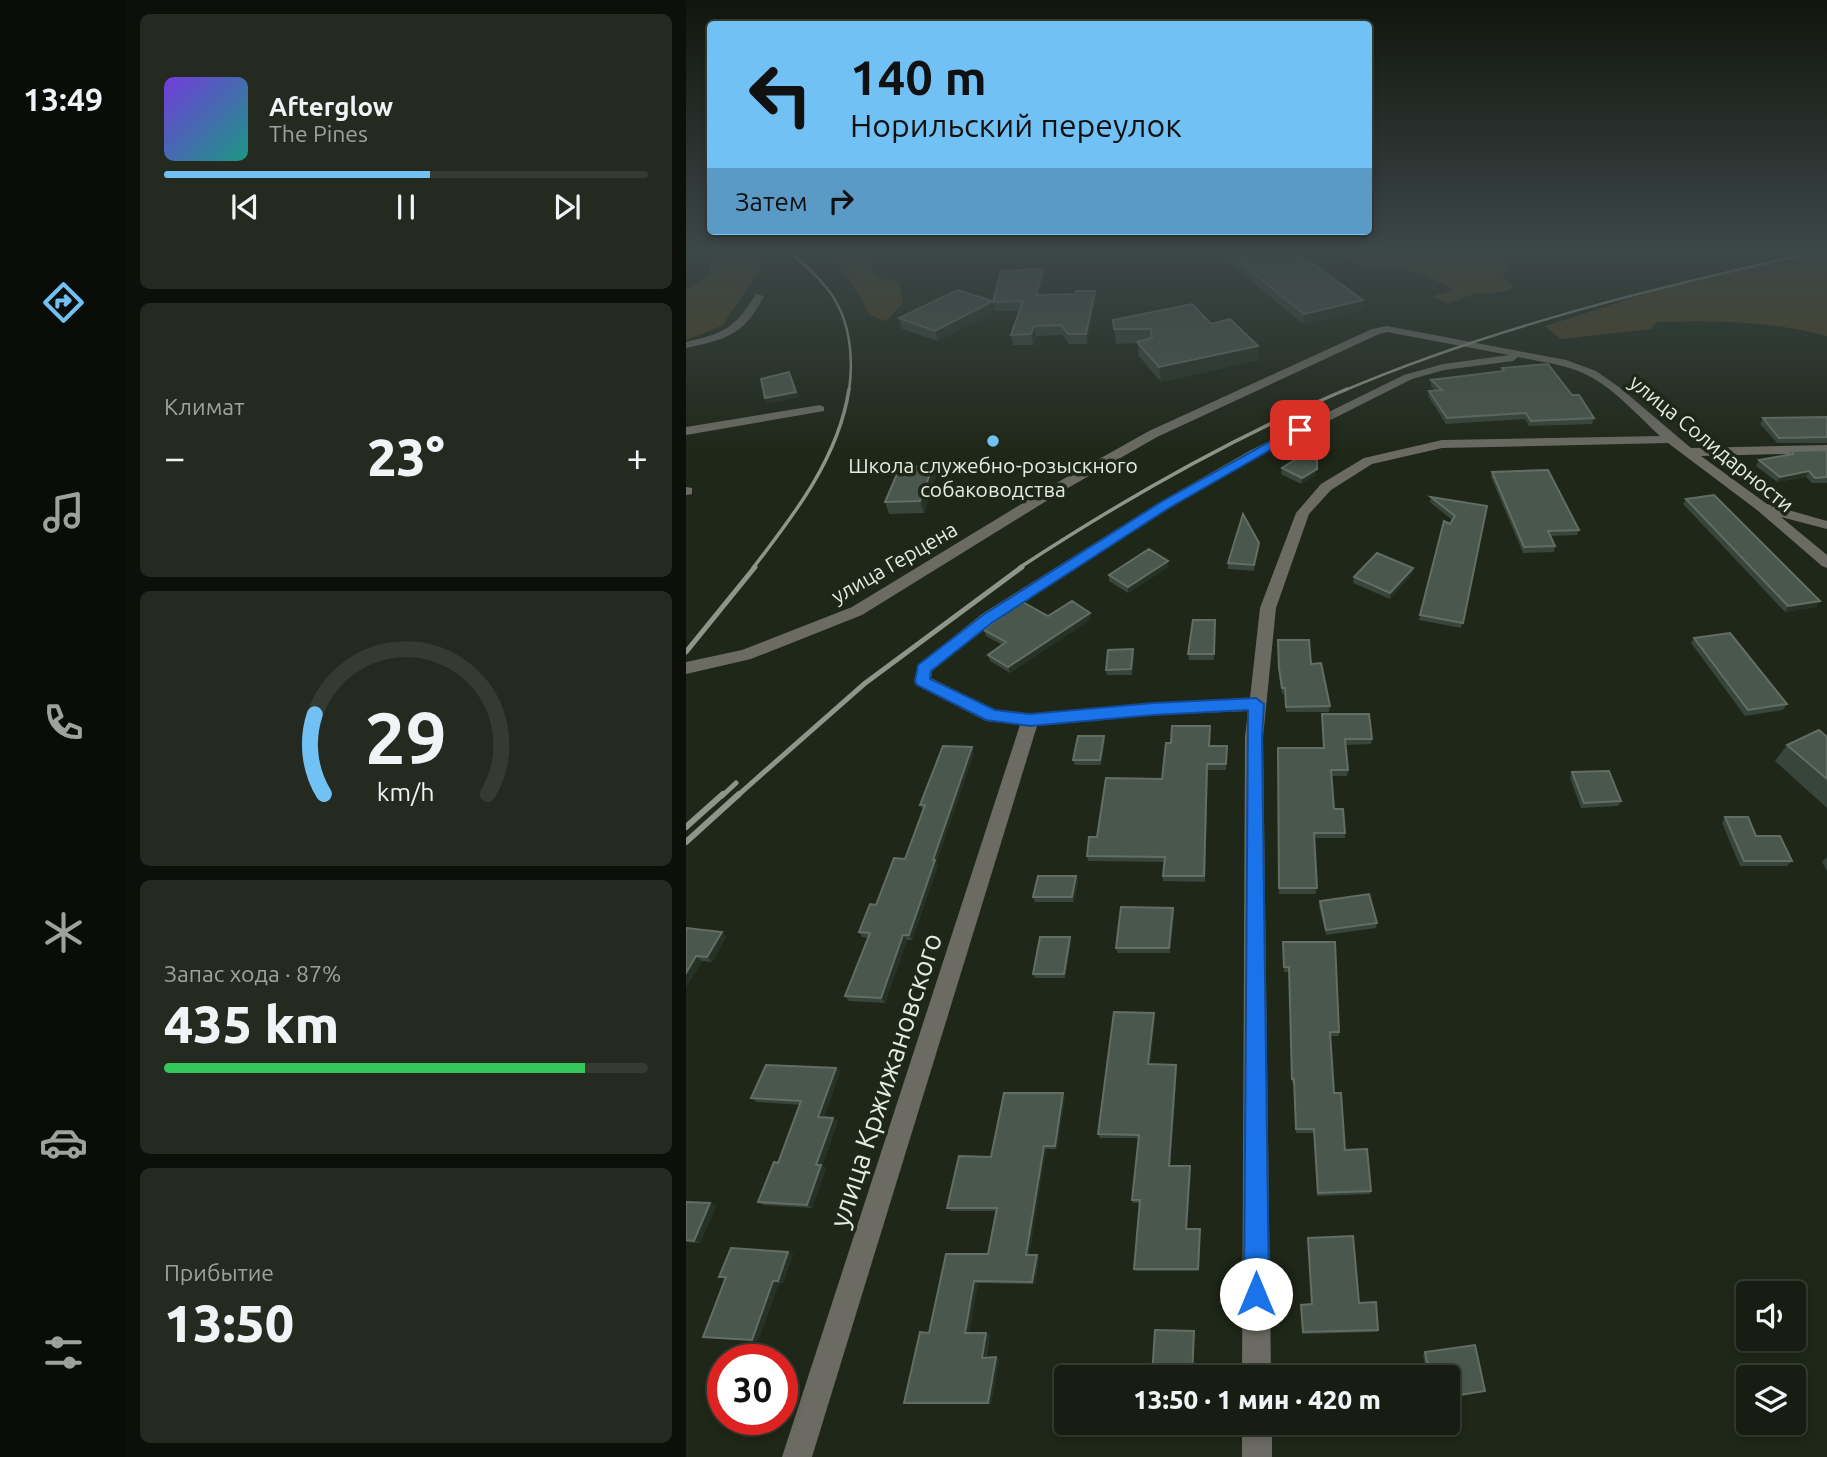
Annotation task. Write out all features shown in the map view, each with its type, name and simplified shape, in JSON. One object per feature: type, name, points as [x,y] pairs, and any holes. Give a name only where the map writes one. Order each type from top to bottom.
[{"type":"street","points":[[686,345],[734,331],[746,319]]},
{"type":"street","name":"улица Солидарности","points":[[1397,329],[1566,363],[1592,373],[1615,389],[1671,439],[1762,506],[1827,563]]},
{"type":"street","name":"улица Герцена","points":[[686,668],[745,655],[857,611],[1056,489],[1153,434],[1376,331],[1397,329]]},
{"type":"street","points":[[1256,704],[1153,709],[1030,720],[992,716],[922,681],[924,669],[988,618],[1165,505],[1255,453],[1426,371],[1531,356]]},
{"type":"street","points":[[686,431],[820,409]]},
{"type":"street","points":[[1257,1365],[1256,704],[1264,658],[1268,608],[1303,513],[1326,487],[1368,461],[1442,444],[1671,439]]},
{"type":"street","points":[[1690,452],[1827,449]]},
{"type":"street","points":[[1762,506],[1827,525]]},
{"type":"street","name":"улица Кржижановского","points":[[797,1457],[1030,720]]},
{"type":"street","points":[[1257,1435],[1257,1457]]},
{"type":"shaded area","points":[[686,319],[727,319],[722,326],[686,340]]},
{"type":"shaded area","points":[[1567,319],[1827,319],[1827,336],[1764,324],[1679,321],[1657,322],[1651,329],[1561,339],[1545,326]]},
{"type":"building","points":[[902,319],[958,319],[935,331]]},
{"type":"building","points":[[1017,319],[1089,319],[1086,334],[1068,334],[1061,325],[1034,326],[1031,334],[1011,335]]},
{"type":"building","points":[[1206,319],[1211,324],[1230,319],[1258,346],[1159,367],[1137,342],[1152,338],[1151,329],[1114,329],[1113,320]]},
{"type":"building","points":[[1548,364],[1572,395],[1579,395],[1594,418],[1531,421],[1526,413],[1447,418],[1429,391],[1442,390],[1431,380],[1504,371],[1502,368]]},
{"type":"building","points":[[789,372],[796,392],[765,398],[761,379]]},
{"type":"building","points":[[1827,417],[1827,437],[1779,438],[1763,418]]},
{"type":"building","points":[[1827,450],[1827,477],[1815,478],[1809,471],[1780,477],[1759,460],[1793,454],[1791,451]]},
{"type":"building","points":[[1306,453],[1317,458],[1317,469],[1302,478],[1282,468]]},
{"type":"building","points":[[933,466],[920,501],[885,502],[900,467]]},
{"type":"building","points":[[1548,470],[1579,530],[1548,531],[1555,546],[1524,547],[1492,472]]},
{"type":"building","points":[[1714,495],[1820,601],[1788,606],[1686,499]]},
{"type":"building","points":[[1431,497],[1487,506],[1463,623],[1420,615],[1444,521],[1450,524],[1455,516]]},
{"type":"building","points":[[1243,514],[1259,543],[1254,565],[1228,563]]},
{"type":"building","points":[[1149,549],[1168,561],[1128,587],[1109,575]]},
{"type":"building","points":[[1377,553],[1413,568],[1390,593],[1354,577]]},
{"type":"building","points":[[1021,601],[1048,616],[1072,601],[1090,613],[1008,667],[988,655],[1006,642],[984,630]]},
{"type":"building","points":[[1193,620],[1215,620],[1214,654],[1188,654]]},
{"type":"building","points":[[1730,633],[1787,704],[1748,710],[1694,638]]},
{"type":"building","points":[[1278,640],[1309,640],[1311,664],[1321,663],[1330,706],[1286,707],[1285,688],[1282,688],[1279,668]]},
{"type":"building","points":[[1133,649],[1131,669],[1106,670],[1108,650]]},
{"type":"building","points":[[1322,714],[1369,714],[1372,739],[1345,739],[1348,770],[1331,770],[1334,809],[1343,809],[1345,833],[1314,833],[1317,888],[1279,888],[1278,748],[1324,748]]},
{"type":"building","points":[[1172,726],[1210,726],[1209,746],[1227,746],[1226,764],[1207,764],[1204,876],[1163,876],[1165,857],[1087,856],[1089,837],[1097,837],[1106,778],[1162,779],[1166,743],[1171,743]]},
{"type":"building","points":[[1819,730],[1827,737],[1827,779],[1787,745]]},
{"type":"building","points":[[1078,736],[1104,736],[1100,760],[1073,760]]},
{"type":"building","points":[[943,746],[972,747],[909,935],[903,935],[881,998],[845,996],[870,933],[859,932],[870,904],[876,905],[894,858],[905,859],[925,805],[920,805]]},
{"type":"building","points":[[1609,771],[1621,801],[1584,803],[1572,772]]},
{"type":"building","points":[[1725,817],[1748,817],[1756,836],[1780,836],[1792,861],[1744,861]]},
{"type":"building","points":[[1038,876],[1076,876],[1072,897],[1033,897]]},
{"type":"building","points":[[1369,894],[1377,923],[1326,930],[1320,901]]},
{"type":"building","points":[[1121,907],[1173,908],[1169,948],[1116,948]]},
{"type":"building","points":[[686,928],[722,932],[707,957],[696,956],[686,973]]},
{"type":"building","points":[[1040,937],[1070,937],[1064,974],[1033,974]]},
{"type":"building","points":[[1283,942],[1335,942],[1339,1032],[1330,1032],[1334,1093],[1341,1093],[1345,1150],[1367,1149],[1371,1191],[1318,1193],[1314,1129],[1296,1129],[1289,967],[1284,967]]},
{"type":"building","points":[[1114,1012],[1154,1013],[1148,1064],[1176,1065],[1169,1166],[1190,1166],[1186,1229],[1200,1229],[1198,1269],[1134,1269],[1140,1200],[1132,1200],[1139,1135],[1098,1134]]},
{"type":"building","points":[[766,1065],[836,1068],[818,1117],[833,1118],[816,1165],[821,1165],[807,1205],[758,1202],[774,1162],[778,1163],[801,1101],[751,1098]]},
{"type":"building","points":[[1004,1093],[1063,1093],[1055,1146],[1044,1146],[1026,1255],[1037,1255],[1032,1282],[974,1281],[965,1333],[986,1333],[982,1358],[996,1357],[988,1403],[904,1403],[920,1332],[929,1333],[946,1254],[988,1254],[997,1208],[947,1208],[959,1156],[991,1157]]},
{"type":"building","points":[[686,1202],[710,1203],[694,1241],[686,1240]]},
{"type":"building","points":[[1353,1236],[1359,1303],[1376,1302],[1378,1330],[1303,1332],[1301,1305],[1312,1304],[1308,1238]]},
{"type":"building","points":[[731,1248],[788,1252],[778,1281],[773,1281],[752,1340],[703,1337],[726,1277],[719,1277]]},
{"type":"building","points":[[1155,1330],[1194,1331],[1193,1365],[1153,1365]]},
{"type":"building","points":[[1475,1345],[1485,1391],[1460,1395],[1460,1365],[1428,1365],[1425,1352]]},
{"type":"railway","points":[[844,319],[851,363],[849,391]]},
{"type":"railway","points":[[1343,391],[1459,347],[1548,319]]},
{"type":"railway","points":[[753,568],[799,506],[825,462],[844,414],[849,389]]},
{"type":"railway","points":[[1019,568],[1179,471],[1262,428],[1347,389]]},
{"type":"railway","points":[[686,652],[755,567]]},
{"type":"railway","points":[[737,796],[864,684],[1022,567]]},
{"type":"railway","points":[[722,796],[736,783]]},
{"type":"railway","points":[[686,827],[723,794]]},
{"type":"railway","points":[[686,842],[739,794]]},
{"type":"place","name":"Школа служебно-розыскного собаководства","points":[[993,441]]},
{"type":"route","points":[[1256,1294],[1256,704],[1153,709],[1030,720],[992,716],[922,681],[924,669],[988,618],[1165,505],[1300,430]]}]
